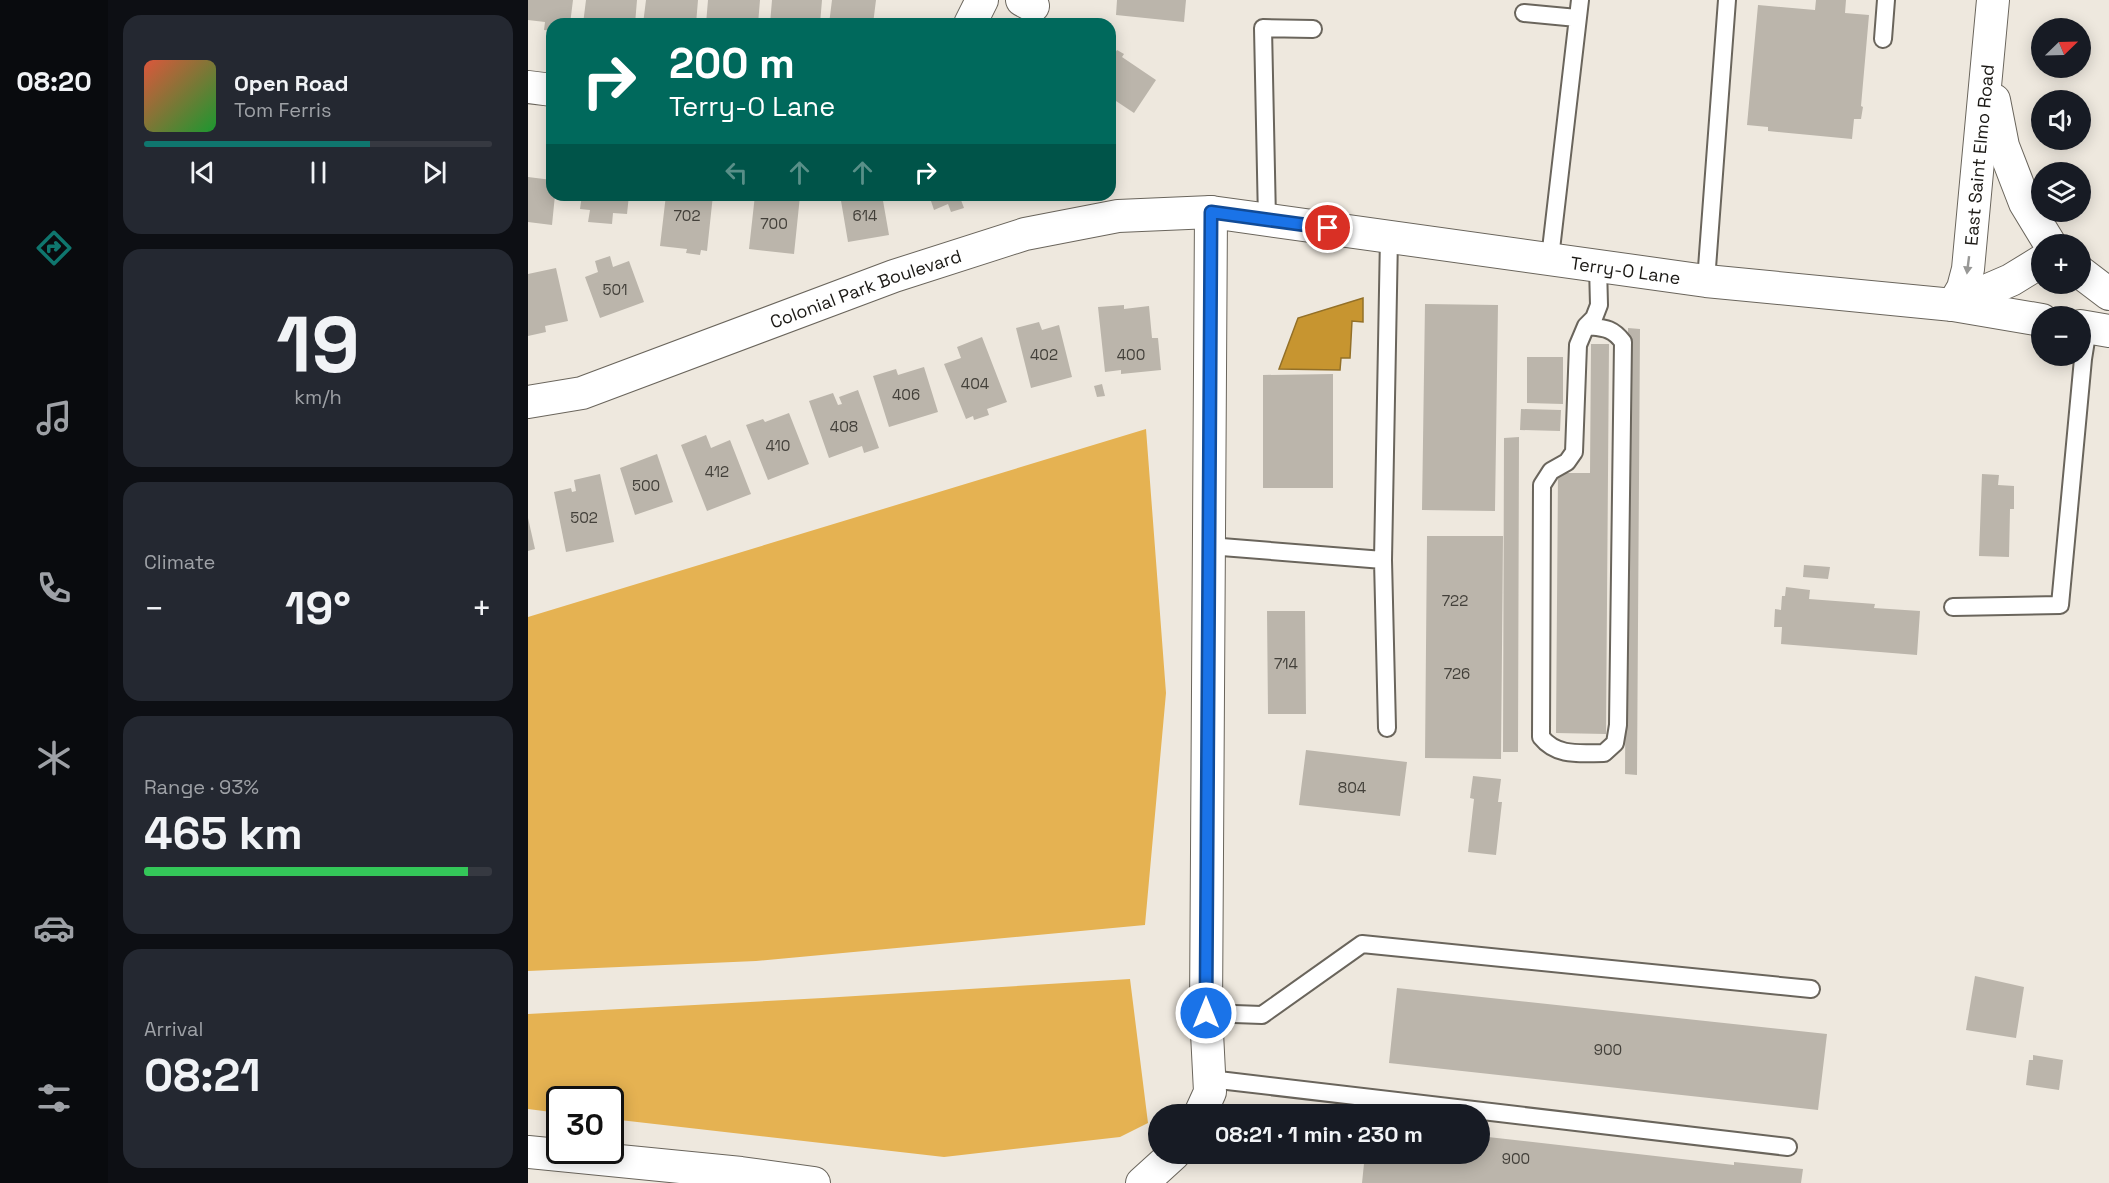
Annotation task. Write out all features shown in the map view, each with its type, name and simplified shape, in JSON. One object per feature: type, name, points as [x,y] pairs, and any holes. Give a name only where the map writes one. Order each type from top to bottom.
[{"type":"street","points":[[973,18],[982,0]]},
{"type":"street","name":"East Saint Elmo Road","points":[[1953,305],[1963,288],[1968,269],[1993,0]]},
{"type":"street","points":[[1987,61],[2003,146],[2025,203],[2044,234]]},
{"type":"street","points":[[528,87],[546,89]]},
{"type":"street","points":[[1205,1104],[1210,1092],[1206,1013],[1211,212]]},
{"type":"street","name":"Terry-O Lane","points":[[1211,212],[1706,281],[1953,305],[2031,318]]},
{"type":"street","name":"Colonial Park Boulevard","points":[[528,402],[582,393],[894,276],[1025,234],[1118,216],[1211,212]]},
{"type":"street","points":[[1953,305],[2010,280],[2031,268]]},
{"type":"street","points":[[2091,280],[2109,294]]},
{"type":"street","points":[[528,1152],[740,1178],[814,1183]]},
{"type":"street","points":[[1142,1183],[1163,1164]]},
{"type":"lane","points":[[1550,258],[1580,0]]},
{"type":"lane","points":[[1706,281],[1727,0]]},
{"type":"lane","points":[[1883,39],[1886,0]]},
{"type":"lane","points":[[1524,14],[1578,18]]},
{"type":"lane","points":[[1267,220],[1263,28],[1313,29]]},
{"type":"lane","points":[[1387,728],[1383,560],[1389,237]]},
{"type":"lane","points":[[1586,326],[1616,332],[1623,342],[1617,725],[1615,743],[1604,753],[1562,752],[1549,746],[1541,737],[1542,485],[1551,471],[1567,462],[1574,452],[1578,345],[1586,326],[1594,318],[1599,305],[1598,266]]},
{"type":"lane","points":[[1953,607],[2060,606],[2082,371],[2092,328]]},
{"type":"lane","points":[[1209,546],[1383,560]]},
{"type":"lane","points":[[1206,1013],[1262,1015],[1362,944],[1811,988]]},
{"type":"lane","points":[[1210,1079],[1788,1147]]},
{"type":"shaded area","points":[[1363,298],[1363,322],[1352,321],[1350,358],[1341,358],[1340,370],[1279,369],[1298,318]]},
{"type":"shaded area","points":[[1146,429],[1166,693],[1145,925],[756,961],[528,971],[528,617]]},
{"type":"shaded area","points":[[1130,979],[1148,1123],[1120,1137],[944,1157],[624,1120],[624,1086],[546,1086],[546,1111],[528,1109],[528,1014]]},
{"type":"building","points":[[528,0],[573,0],[571,18],[546,18],[546,30],[544,30],[545,22],[528,20]]},
{"type":"building","points":[[586,0],[637,0],[636,18],[584,18]]},
{"type":"building","points":[[646,0],[698,0],[696,18],[644,18]]},
{"type":"building","points":[[708,0],[760,0],[758,18],[706,18]]},
{"type":"building","points":[[772,0],[822,0],[820,18],[770,18]]},
{"type":"building","points":[[832,0],[876,0],[874,18],[830,18]]},
{"type":"building","points":[[1117,0],[1186,0],[1184,22],[1116,15]]},
{"type":"building","points":[[1816,0],[1846,0],[1845,13],[1869,15],[1861,106],[1863,107],[1861,119],[1854,119],[1852,139],[1768,131],[1768,127],[1747,125],[1758,5],[1815,10]]},
{"type":"building","points":[[1116,52],[1124,54],[1122,57],[1156,80],[1134,113],[1116,101]]},
{"type":"building","points":[[528,177],[546,179],[546,201],[554,201],[552,225],[528,222]]},
{"type":"building","points":[[581,201],[628,201],[627,214],[613,213],[612,224],[588,222],[590,210],[580,209]]},
{"type":"building","points":[[665,201],[712,201],[707,251],[701,250],[700,255],[686,253],[687,249],[660,246]]},
{"type":"building","points":[[754,201],[799,201],[794,254],[749,249]]},
{"type":"building","points":[[841,201],[883,201],[889,235],[848,242]]},
{"type":"building","points":[[931,201],[961,201],[964,208],[951,212],[948,204],[934,210]]},
{"type":"building","points":[[610,256],[613,267],[629,261],[644,302],[600,318],[585,277],[598,272],[595,261]]},
{"type":"building","points":[[556,268],[568,321],[545,326],[546,332],[528,336],[528,274]]},
{"type":"building","points":[[1425,304],[1498,305],[1495,511],[1422,510]]},
{"type":"building","points":[[1124,305],[1124,309],[1149,306],[1152,338],[1158,338],[1161,370],[1121,374],[1121,370],[1105,372],[1098,307]]},
{"type":"building","points":[[1039,322],[1042,330],[1059,325],[1072,377],[1031,388],[1016,328]]},
{"type":"building","points":[[1628,328],[1640,329],[1637,775],[1625,774]]},
{"type":"building","points":[[982,337],[1007,402],[987,409],[989,415],[974,420],[973,416],[966,419],[944,364],[961,358],[957,347]]},
{"type":"building","points":[[1591,344],[1609,344],[1606,734],[1556,733],[1558,473],[1590,473]]},
{"type":"building","points":[[1527,357],[1563,357],[1563,404],[1527,403]]},
{"type":"building","points":[[924,367],[938,412],[889,427],[873,376],[896,369],[898,375]]},
{"type":"building","points":[[1333,374],[1333,488],[1263,488],[1263,375]]},
{"type":"building","points":[[1102,384],[1105,396],[1097,397],[1094,386]]},
{"type":"building","points":[[858,390],[879,448],[864,453],[862,446],[829,458],[809,401],[833,393],[838,405],[842,404],[839,397]]},
{"type":"building","points":[[1521,409],[1561,410],[1560,431],[1520,430]]},
{"type":"building","points":[[789,413],[809,464],[768,480],[746,425],[763,419],[765,422]]},
{"type":"building","points":[[706,435],[711,448],[730,440],[751,494],[707,511],[681,445]]},
{"type":"building","points":[[1519,437],[1518,752],[1503,752],[1504,438]]},
{"type":"building","points":[[657,454],[673,502],[635,515],[620,468]]},
{"type":"building","points":[[600,474],[614,542],[566,552],[554,492],[571,488],[572,492],[576,491],[574,480]]},
{"type":"building","points":[[1982,474],[1999,475],[1998,485],[2014,486],[2014,509],[2010,509],[2009,557],[1979,556]]},
{"type":"building","points":[[528,518],[535,549],[528,551]]},
{"type":"building","points":[[1427,536],[1503,536],[1501,759],[1425,758]]},
{"type":"building","points":[[1804,565],[1830,567],[1828,579],[1803,577]]},
{"type":"building","points":[[1786,587],[1810,590],[1809,599],[1875,604],[1874,608],[1920,611],[1917,655],[1781,644],[1782,627],[1774,627],[1775,609],[1781,610],[1782,596],[1785,596]]},
{"type":"building","points":[[1267,611],[1305,611],[1306,714],[1268,714]]},
{"type":"building","points":[[1306,750],[1407,762],[1400,816],[1299,805]]},
{"type":"building","points":[[1473,776],[1501,779],[1498,802],[1502,802],[1496,855],[1468,852],[1474,799],[1470,798]]},
{"type":"building","points":[[1975,976],[2024,987],[2016,1038],[1966,1030]]},
{"type":"building","points":[[1397,988],[1827,1034],[1818,1110],[1389,1063]]},
{"type":"building","points":[[2033,1055],[2063,1060],[2059,1090],[2026,1085],[2029,1060],[2033,1060]]},
{"type":"building","points":[[1490,1137],[1734,1165],[1734,1162],[1803,1169],[1801,1183],[1362,1183],[1364,1164],[1490,1164]]},
{"type":"route","points":[[1206,1013],[1211,212],[1328,228]]}]
